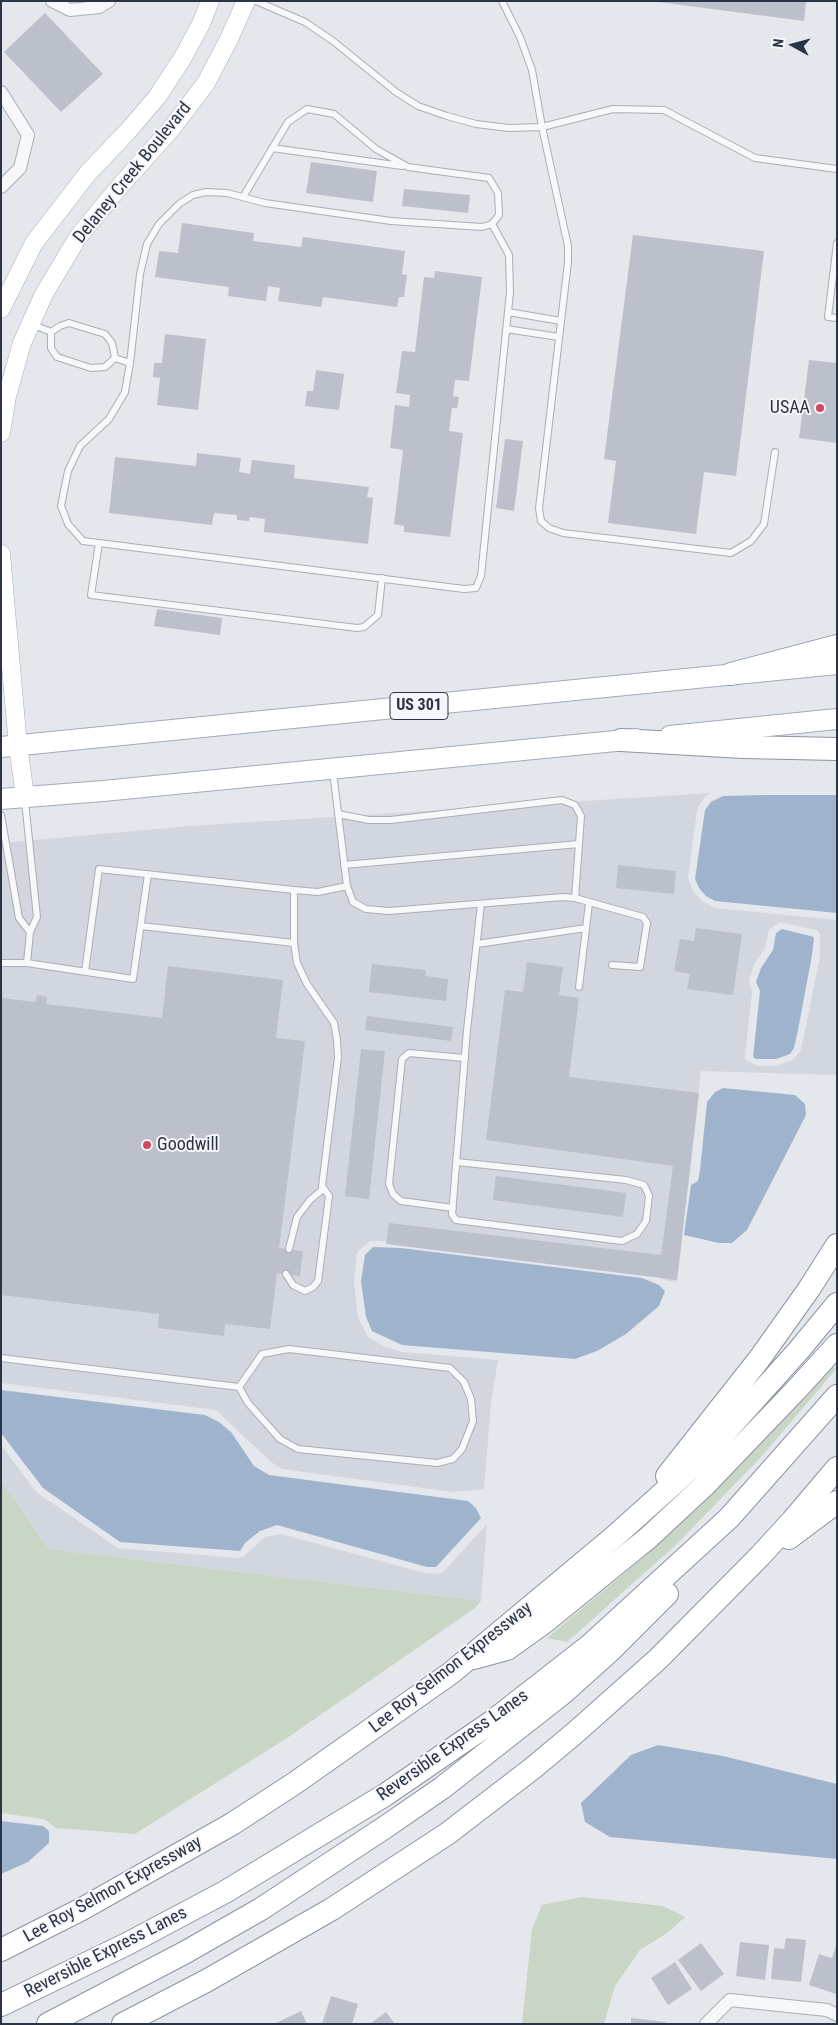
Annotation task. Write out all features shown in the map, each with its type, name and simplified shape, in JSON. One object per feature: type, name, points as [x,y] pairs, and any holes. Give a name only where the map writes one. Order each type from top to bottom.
[{"type":"highway","points":[[731,674],[837,646]]},
{"type":"highway","points":[[621,740],[743,747],[837,749]]},
{"type":"highway","points":[[641,1511],[755,1366],[809,1289],[837,1245]]},
{"type":"highway","name":"Lee Roy Selmon Expressway","points":[[1,1950],[82,1909],[232,1824],[319,1767],[458,1667],[614,1537],[702,1458],[799,1350],[837,1304]]},
{"type":"highway","points":[[458,1667],[507,1649],[546,1621],[648,1538],[678,1511],[796,1390],[837,1345]]},
{"type":"highway","name":"Reversible Express Lanes","points":[[1,2005],[127,1944],[280,1860],[385,1795],[537,1688],[589,1646],[729,1518],[837,1396]]},
{"type":"highway","points":[[123,2024],[262,1951],[332,1909],[446,1834],[519,1779],[658,1659],[760,1556],[837,1468]]},
{"type":"highway","points":[[760,1556],[804,1528],[837,1502]]},
{"type":"highway","points":[[48,2024],[184,1954],[261,1909],[442,1788],[563,1693],[611,1650],[672,1589],[729,1518]]},
{"type":"main road","name":"US 301","points":[[10,747],[837,664]]},
{"type":"main road","points":[[1,799],[103,791],[837,720]]},
{"type":"street","points":[[52,1],[70,10],[99,7],[109,1]]},
{"type":"street","name":"Delaney Creek Boulevard","points":[[1,309],[34,243],[88,173],[157,97],[182,59],[201,24],[210,1]]},
{"type":"street","name":"Delaney Creek Boulevard","points":[[1,433],[8,396],[22,344],[44,294],[78,236],[171,129],[206,83],[230,39],[246,1]]},
{"type":"street","points":[[1,92],[28,135],[20,168],[1,187]]},
{"type":"street","points":[[1,554],[10,747],[24,796]]},
{"type":"street","points":[[706,2024],[730,2000],[826,2010],[837,2015]]},
{"type":"lane","points":[[256,1],[305,22],[333,41],[396,92],[418,106],[476,124],[509,128],[542,127],[612,109],[664,110],[755,158],[837,169]]},
{"type":"lane","points":[[502,1],[520,37],[532,70],[542,127],[568,246],[568,262],[539,508],[541,521],[549,528],[563,533],[731,553],[751,541],[764,524],[775,452]]},
{"type":"lane","points":[[243,197],[288,122],[307,109],[334,114],[376,149],[408,167]]},
{"type":"lane","points":[[272,148],[489,178],[498,193],[499,215],[492,224],[482,227],[391,221],[265,203],[227,193],[206,192],[194,194],[178,204],[159,224],[147,244],[140,274],[125,392],[109,419],[80,446],[68,471],[61,506],[68,524],[83,541],[464,589],[476,588],[481,576],[510,292],[509,255],[492,224]]},
{"type":"lane","points":[[837,243],[828,317],[837,318]]},
{"type":"lane","points":[[508,312],[561,321]]},
{"type":"lane","points":[[50,332],[69,323],[105,334],[112,343],[115,358]]},
{"type":"lane","points":[[31,324],[50,332]]},
{"type":"lane","points":[[506,329],[559,337]]},
{"type":"lane","points":[[50,332],[51,348],[57,357],[91,368],[104,367],[115,358]]},
{"type":"lane","points":[[115,358],[130,363]]},
{"type":"lane","points":[[99,543],[91,595],[357,628],[364,627],[378,615],[382,578]]},
{"type":"lane","points":[[332,768],[347,886],[353,902],[366,910],[389,911],[563,897],[575,898],[643,917],[647,923],[640,967],[612,965]]},
{"type":"lane","points":[[24,796],[38,917],[30,932],[27,963]]},
{"type":"lane","points":[[338,814],[369,820],[391,820],[562,800],[575,805],[581,816],[575,898]]},
{"type":"lane","points":[[1,815],[19,918],[30,932]]},
{"type":"lane","points":[[344,865],[579,844]]},
{"type":"lane","points":[[85,972],[99,869],[318,892],[347,886]]},
{"type":"lane","points":[[1,963],[27,963],[133,979],[148,874]]},
{"type":"lane","points":[[289,1249],[297,1217],[310,1200],[322,1190],[338,1057],[338,1040],[334,1023],[306,984],[297,963],[294,943],[294,890]]},
{"type":"lane","points":[[579,987],[589,903]]},
{"type":"lane","points":[[457,1162],[626,1180],[644,1186],[649,1196],[646,1221],[637,1234],[622,1241],[456,1220],[452,1214],[465,1058],[481,904]]},
{"type":"lane","points":[[141,926],[294,943]]},
{"type":"lane","points":[[477,944],[586,928]]},
{"type":"lane","points":[[453,1208],[401,1201],[393,1194],[389,1184],[402,1059],[409,1053],[465,1058]]},
{"type":"lane","points":[[286,1274],[293,1285],[305,1291],[313,1287],[318,1281],[329,1196],[322,1186]]},
{"type":"lane","points":[[289,1349],[450,1368],[464,1382],[468,1391],[471,1399],[473,1421],[462,1449],[453,1459],[437,1463],[298,1449],[280,1439],[266,1425],[248,1403],[239,1387],[262,1354],[289,1349]]},
{"type":"lane","points":[[1,1358],[239,1387]]},
{"type":"shaded area","points":[[711,793],[704,798],[697,809],[688,878],[693,891],[702,901],[715,908],[837,920],[837,1075],[701,1071],[689,1178],[678,1239],[682,1241],[677,1282],[665,1280],[643,1271],[402,1241],[370,1241],[359,1250],[354,1282],[358,1318],[368,1337],[383,1346],[402,1352],[498,1360],[491,1403],[484,1489],[453,1492],[282,1469],[271,1462],[216,1410],[1,1383],[1,843],[190,826]],"holes":[[[780,922],[816,930],[820,933],[820,956],[801,1050],[793,1060],[776,1066],[757,1066],[746,1060],[745,1056],[752,992],[749,980],[754,965],[765,948],[769,930]]]},
{"type":"shaded area","points":[[1,1445],[36,1492],[118,1548],[239,1558],[244,1556],[265,1537],[281,1534],[425,1573],[436,1574],[443,1572],[487,1524],[481,1601],[49,1549],[1,1481]]},
{"type":"green space","points":[[832,1367],[836,1369],[763,1455],[677,1544],[567,1642],[547,1638],[644,1557],[751,1453]]},
{"type":"green space","points":[[1,1481],[49,1549],[481,1601],[475,1608],[287,1738],[135,1834],[56,1828],[44,1819],[1,1813]]},
{"type":"green space","points":[[582,1897],[663,1906],[685,1917],[667,1933],[640,1950],[615,1986],[604,2024],[522,2024],[532,1929],[542,1905]]},
{"type":"water","points":[[837,795],[837,913],[715,901],[706,896],[699,888],[695,879],[705,810],[711,802],[723,796]]},
{"type":"water","points":[[782,929],[814,937],[798,1030],[794,1048],[790,1054],[776,1059],[756,1059],[753,1057],[760,991],[756,982],[761,968],[773,950],[776,933]]},
{"type":"water","points":[[723,1088],[795,1095],[805,1104],[806,1115],[747,1230],[732,1243],[719,1243],[684,1235],[691,1185],[698,1181],[700,1170],[707,1102],[715,1092]]},
{"type":"water","points":[[373,1247],[401,1248],[642,1278],[659,1285],[665,1291],[659,1306],[626,1334],[597,1351],[575,1359],[402,1345],[372,1331],[366,1317],[361,1281],[365,1255]]},
{"type":"water","points":[[1,1390],[205,1415],[219,1422],[231,1432],[254,1466],[269,1475],[468,1501],[476,1508],[481,1518],[436,1567],[427,1567],[277,1525],[260,1531],[245,1543],[240,1551],[120,1542],[43,1488],[1,1433]]},
{"type":"water","points":[[658,1745],[723,1756],[837,1784],[837,1859],[610,1837],[585,1822],[581,1803],[631,1755]]},
{"type":"water","points":[[1,1821],[43,1826],[49,1831],[49,1843],[28,1862],[1,1874]]},
{"type":"building","points":[[651,1],[806,1],[804,21]]},
{"type":"building","points":[[45,13],[103,74],[61,112],[4,52]]},
{"type":"building","points":[[311,162],[377,171],[373,202],[306,193]]},
{"type":"building","points":[[404,189],[470,195],[468,213],[402,206]]},
{"type":"building","points":[[182,223],[254,233],[253,241],[301,247],[303,237],[405,251],[402,274],[407,275],[404,297],[399,297],[397,307],[323,297],[321,307],[278,301],[280,288],[268,286],[266,301],[228,296],[229,287],[155,277],[159,251],[178,253]]},
{"type":"building","points":[[633,235],[764,251],[736,476],[704,472],[696,534],[608,523],[616,461],[604,459]]},
{"type":"building","points":[[435,271],[482,277],[469,381],[455,380],[453,396],[459,397],[457,408],[452,408],[449,431],[463,433],[450,537],[404,532],[404,526],[394,524],[403,450],[390,448],[395,405],[409,407],[410,395],[396,393],[402,351],[415,352],[424,277],[434,278]]},
{"type":"building","points":[[165,334],[206,339],[198,410],[157,405],[160,378],[153,377],[154,363],[162,363]]},
{"type":"building","name":"USAA","points":[[809,360],[837,363],[837,443],[799,438]]},
{"type":"building","points":[[316,370],[344,374],[339,410],[305,406],[307,391],[313,391]]},
{"type":"building","points":[[505,439],[523,441],[514,511],[496,508]]},
{"type":"building","points":[[197,453],[241,458],[239,472],[250,474],[252,460],[295,465],[294,478],[369,487],[367,497],[373,498],[368,544],[264,532],[265,519],[250,517],[249,521],[237,520],[237,515],[214,513],[212,525],[109,513],[115,457],[196,466]]},
{"type":"building","points":[[157,609],[222,618],[220,635],[154,626]]},
{"type":"building","points":[[618,865],[676,871],[674,894],[616,888]]},
{"type":"building","points":[[696,928],[742,934],[733,995],[687,989],[690,974],[674,971],[680,939],[694,941]]},
{"type":"building","points":[[527,962],[563,967],[559,995],[579,998],[569,1077],[699,1093],[677,1280],[386,1244],[389,1223],[661,1255],[673,1166],[486,1140],[505,990],[523,992]]},
{"type":"building","points":[[372,964],[426,970],[425,976],[448,979],[446,1001],[369,992]]},
{"type":"building","name":"Goodwill","points":[[168,966],[283,980],[276,1038],[305,1041],[279,1248],[303,1251],[300,1276],[277,1273],[270,1329],[225,1324],[224,1336],[158,1328],[159,1314],[1,1295],[1,998],[36,1002],[37,995],[47,997],[46,1004],[162,1018]]},
{"type":"building","points":[[367,1016],[453,1027],[451,1041],[365,1030]]},
{"type":"building","points":[[361,1049],[385,1051],[369,1199],[345,1196]]},
{"type":"building","points":[[496,1176],[626,1193],[623,1217],[493,1200]]},
{"type":"building","points":[[786,1938],[806,1940],[801,1982],[771,1979],[774,1948],[784,1949]]},
{"type":"building","points":[[740,1942],[769,1945],[765,1980],[736,1976]]},
{"type":"building","points":[[701,1943],[724,1974],[701,1991],[678,1960]]},
{"type":"building","points":[[836,1946],[836,1994],[809,1985],[819,1954],[832,1958]]},
{"type":"building","points":[[675,1962],[692,1989],[668,2005],[651,1978]]},
{"type":"building","points":[[331,1996],[358,2004],[352,2024],[322,2024]]},
{"type":"building","points":[[301,2011],[307,2024],[274,2024]]},
{"type":"building","points":[[386,2012],[395,2024],[370,2024]]},
{"type":"building","points":[[631,2018],[666,2022],[665,2024],[631,2024]]},
{"type":"place","name":"USAA","points":[[820,408]]},
{"type":"place","name":"Goodwill","points":[[147,1145]]}]
